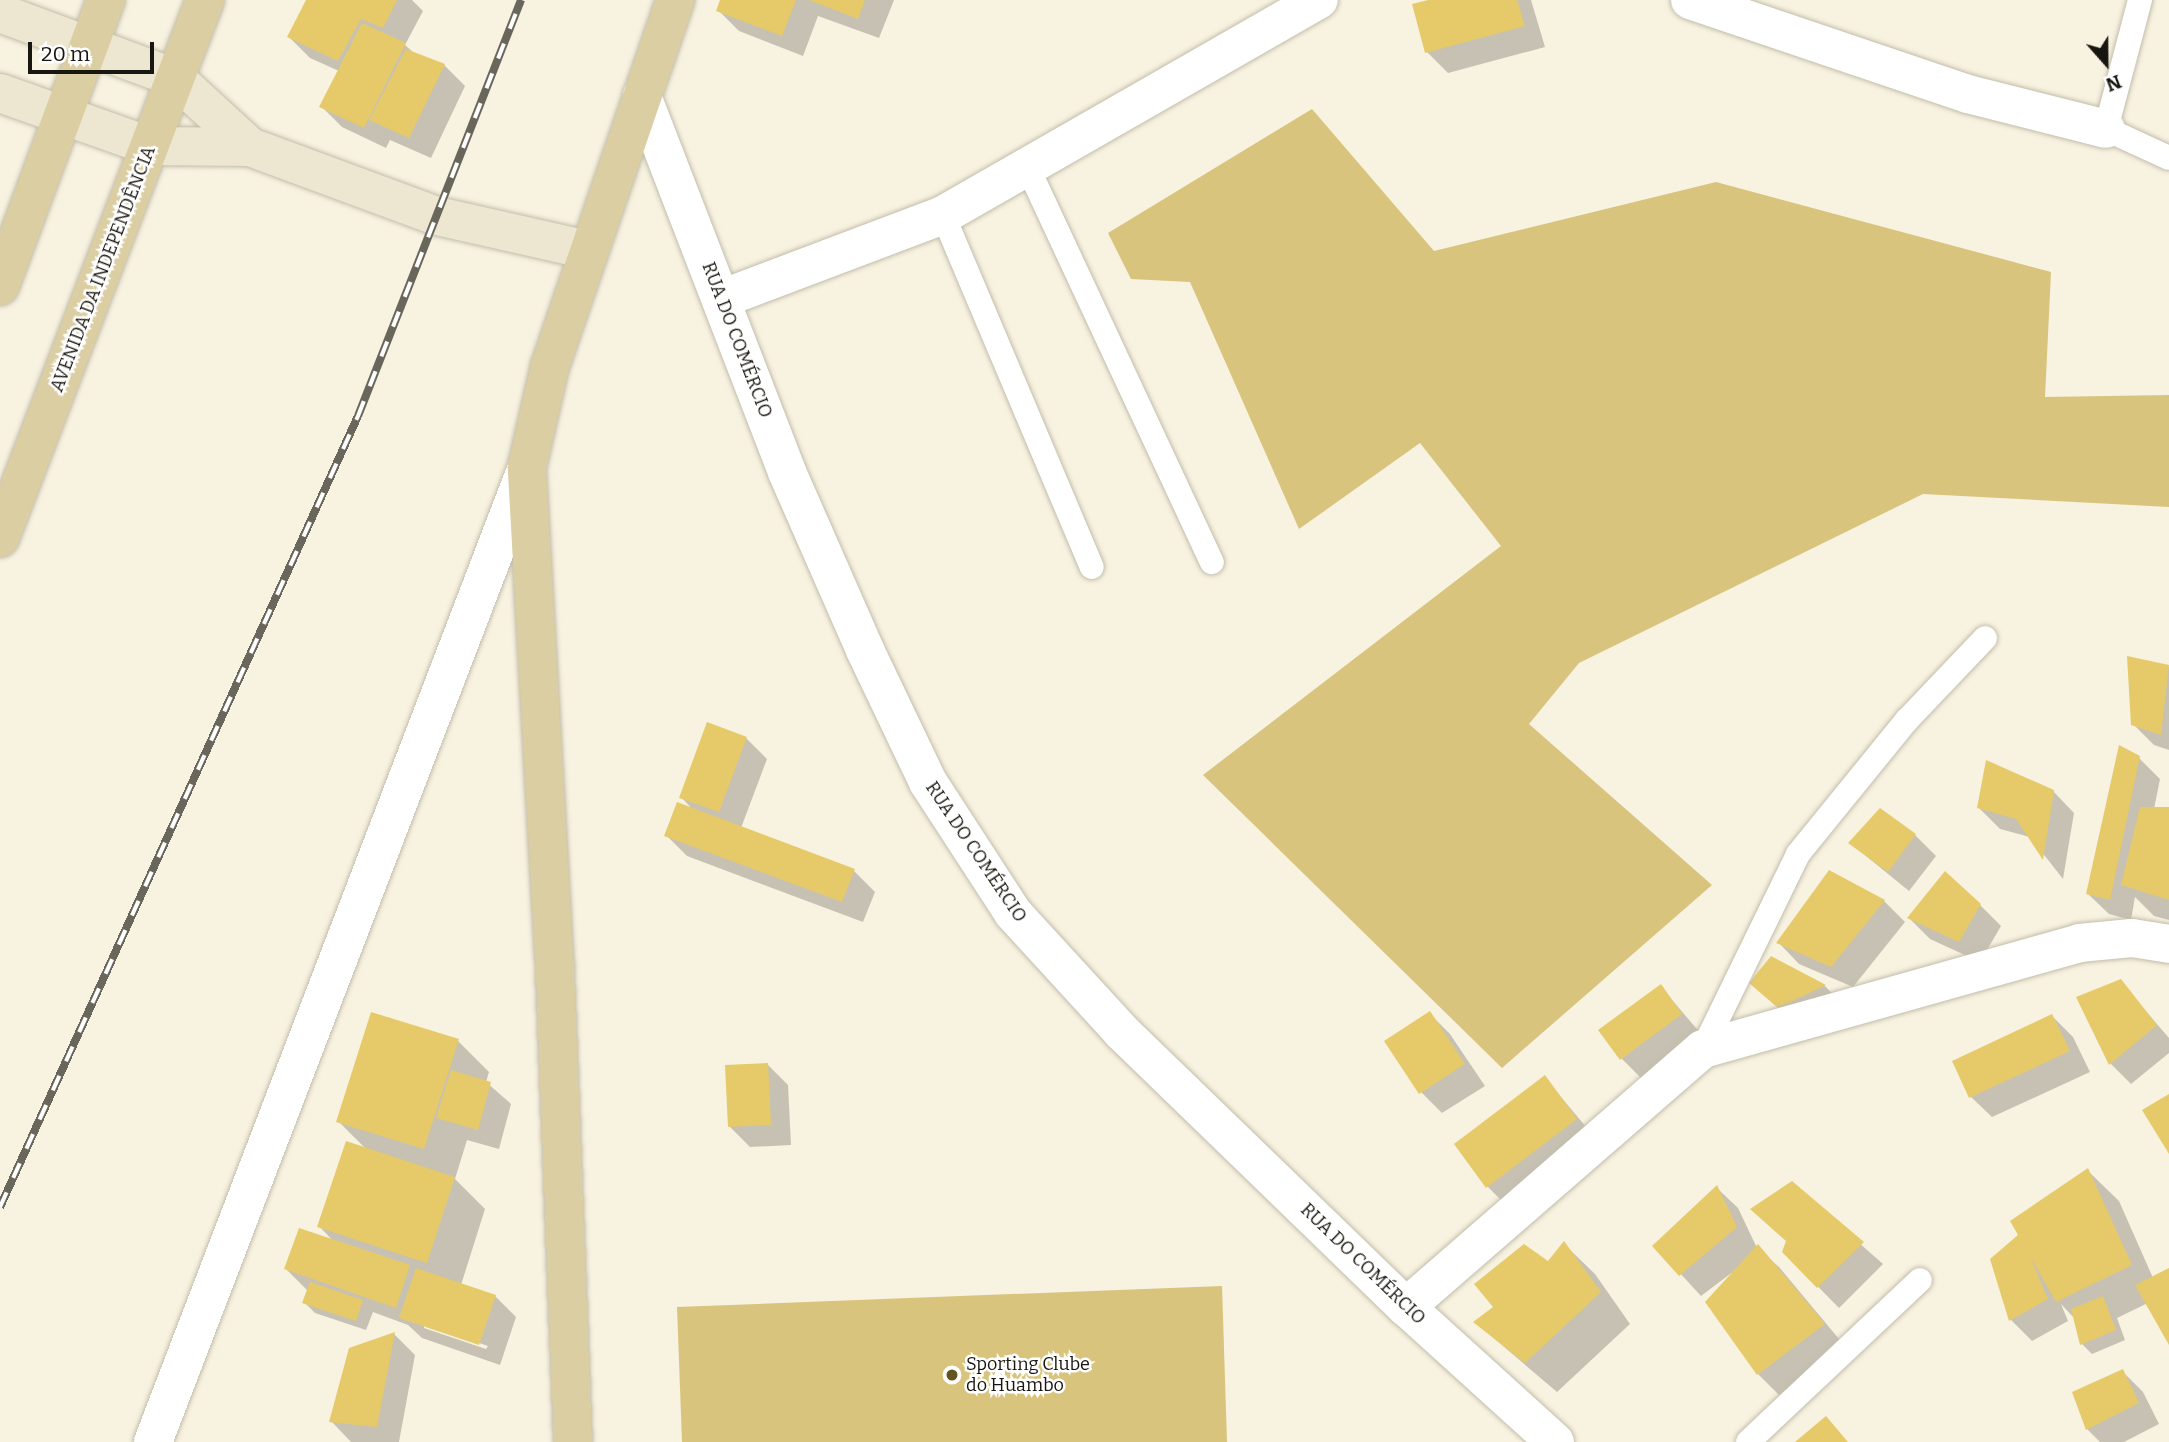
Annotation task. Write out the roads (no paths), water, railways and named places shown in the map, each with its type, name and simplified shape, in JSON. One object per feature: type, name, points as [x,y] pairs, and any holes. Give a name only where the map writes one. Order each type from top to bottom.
[{"type":"main road","points":[[0,286],[106,0]]},
{"type":"main road","name":"AVENIDA DA INDEPENDÊNCIA","points":[[0,538],[205,0]]},
{"type":"main road","points":[[573,1442],[554,955],[527,467],[550,366],[675,0]]},
{"type":"street","points":[[721,299],[943,215],[1028,168],[1217,54],[1319,0]]},
{"type":"street","points":[[1690,0],[1968,94],[2106,129]]},
{"type":"street","points":[[0,13],[175,78],[250,147]]},
{"type":"street","points":[[0,93],[150,146],[250,147],[437,216],[588,250]]},
{"type":"street","name":"RUA DO COMÉRCIO","points":[[642,96],[787,472],[865,650],[928,782],[1013,913],[1121,1031],[1406,1307],[1555,1442]]},
{"type":"street","points":[[153,1442],[527,467]]},
{"type":"street","points":[[1406,1307],[1703,1049],[2079,943],[2132,938],[2169,944]]},
{"type":"lane","points":[[2140,0],[2106,129],[2169,158]]},
{"type":"lane","points":[[1028,168],[1212,562]]},
{"type":"lane","points":[[943,215],[1092,567]]},
{"type":"lane","points":[[1703,1049],[1798,855],[1907,720],[1985,638]]},
{"type":"lane","points":[[1748,1442],[1920,1280]]},
{"type":"railway","points":[[0,1207],[358,416],[521,0]]},
{"type":"place","name":"Sporting Clube do Huambo","points":[[952,1375]]}]
